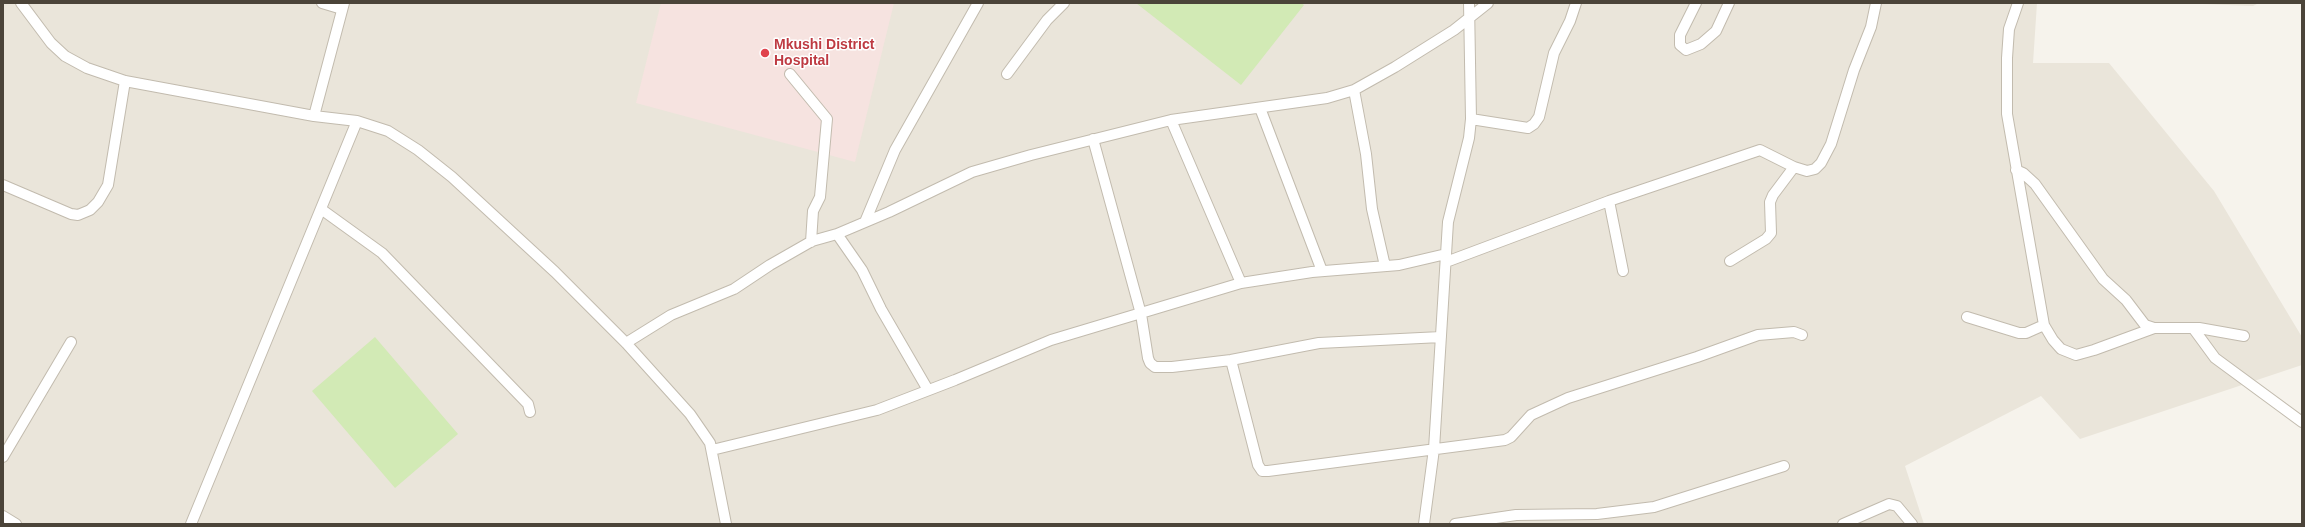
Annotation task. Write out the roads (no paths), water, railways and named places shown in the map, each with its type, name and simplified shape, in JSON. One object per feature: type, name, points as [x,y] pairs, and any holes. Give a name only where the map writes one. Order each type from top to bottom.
[{"type":"street","points":[[21,3],[51,43],[66,56],[87,68],[126,81],[314,116],[357,121],[394,135],[418,150],[452,177],[555,272],[626,343],[690,414],[710,443],[726,524]]},
{"type":"street","points":[[314,116],[343,6],[322,3]]},
{"type":"street","points":[[865,222],[895,150],[978,3]]},
{"type":"street","points":[[1007,74],[1047,20],[1064,3]]},
{"type":"street","points":[[1424,524],[1434,449],[1448,222],[1469,138],[1471,119],[1469,3]]},
{"type":"street","points":[[626,343],[671,315],[734,289],[775,261],[811,242],[837,234],[865,222],[972,172],[1093,139],[1171,120],[1327,98],[1354,90],[1395,67],[1454,30],[1488,3]]},
{"type":"street","points":[[1471,119],[1528,128],[1534,124],[1539,117],[1554,53],[1570,21],[1576,3]]},
{"type":"street","points":[[1696,3],[1680,35],[1680,45],[1686,50],[1701,44],[1716,30],[1729,3]]},
{"type":"street","points":[[712,450],[877,410],[1051,340],[1241,283],[1322,271],[1385,266],[1446,258],[1760,150],[1794,168],[1807,171],[1815,169],[1825,156],[1836,131],[1854,70],[1869,34],[1876,3]]},
{"type":"street","points":[[2018,3],[2009,29],[2006,80],[2007,114],[2044,325],[2053,340],[2061,349],[2076,355],[2154,328],[2193,328],[2244,336]]},
{"type":"street","points":[[790,74],[828,120],[820,197],[813,211],[811,242]]},
{"type":"street","points":[[3,185],[71,214],[78,214],[90,210],[98,202],[108,185],[126,81]]},
{"type":"street","points":[[1354,90],[1366,154],[1372,209],[1385,266]]},
{"type":"street","points":[[1260,108],[1322,271]]},
{"type":"street","points":[[1171,120],[1241,283]]},
{"type":"street","points":[[191,524],[357,121]]},
{"type":"street","points":[[1093,139],[1141,314],[1148,358],[1150,364],[1155,367],[1172,368],[1231,360],[1319,343],[1441,337]]},
{"type":"street","points":[[1730,261],[1766,239],[1771,233],[1770,202],[1773,195],[1794,168]]},
{"type":"street","points":[[2016,170],[2023,173],[2035,184],[2103,279],[2132,307],[2142,322],[2154,328]]},
{"type":"street","points":[[1609,201],[1623,271]]},
{"type":"street","points":[[321,209],[382,254],[528,404],[530,412]]},
{"type":"street","points":[[837,234],[862,270],[881,310],[928,390]]},
{"type":"street","points":[[1967,317],[2019,333],[2026,333],[2044,325]]},
{"type":"street","points":[[2193,328],[2215,358],[2302,422]]},
{"type":"street","points":[[1231,360],[1258,465],[1262,471],[1505,440],[1511,437],[1531,415],[1561,401],[1758,335],[1794,332],[1802,334]]},
{"type":"street","points":[[3,457],[71,342]]},
{"type":"street","points":[[1455,524],[1516,515],[1597,514],[1654,507],[1784,466]]},
{"type":"street","points":[[1844,524],[1858,521],[1889,504],[1897,506],[1912,524]]},
{"type":"street","points":[[3,516],[16,524]]},
{"type":"place","name":"Mkushi District Hospital","points":[[765,53]]}]
